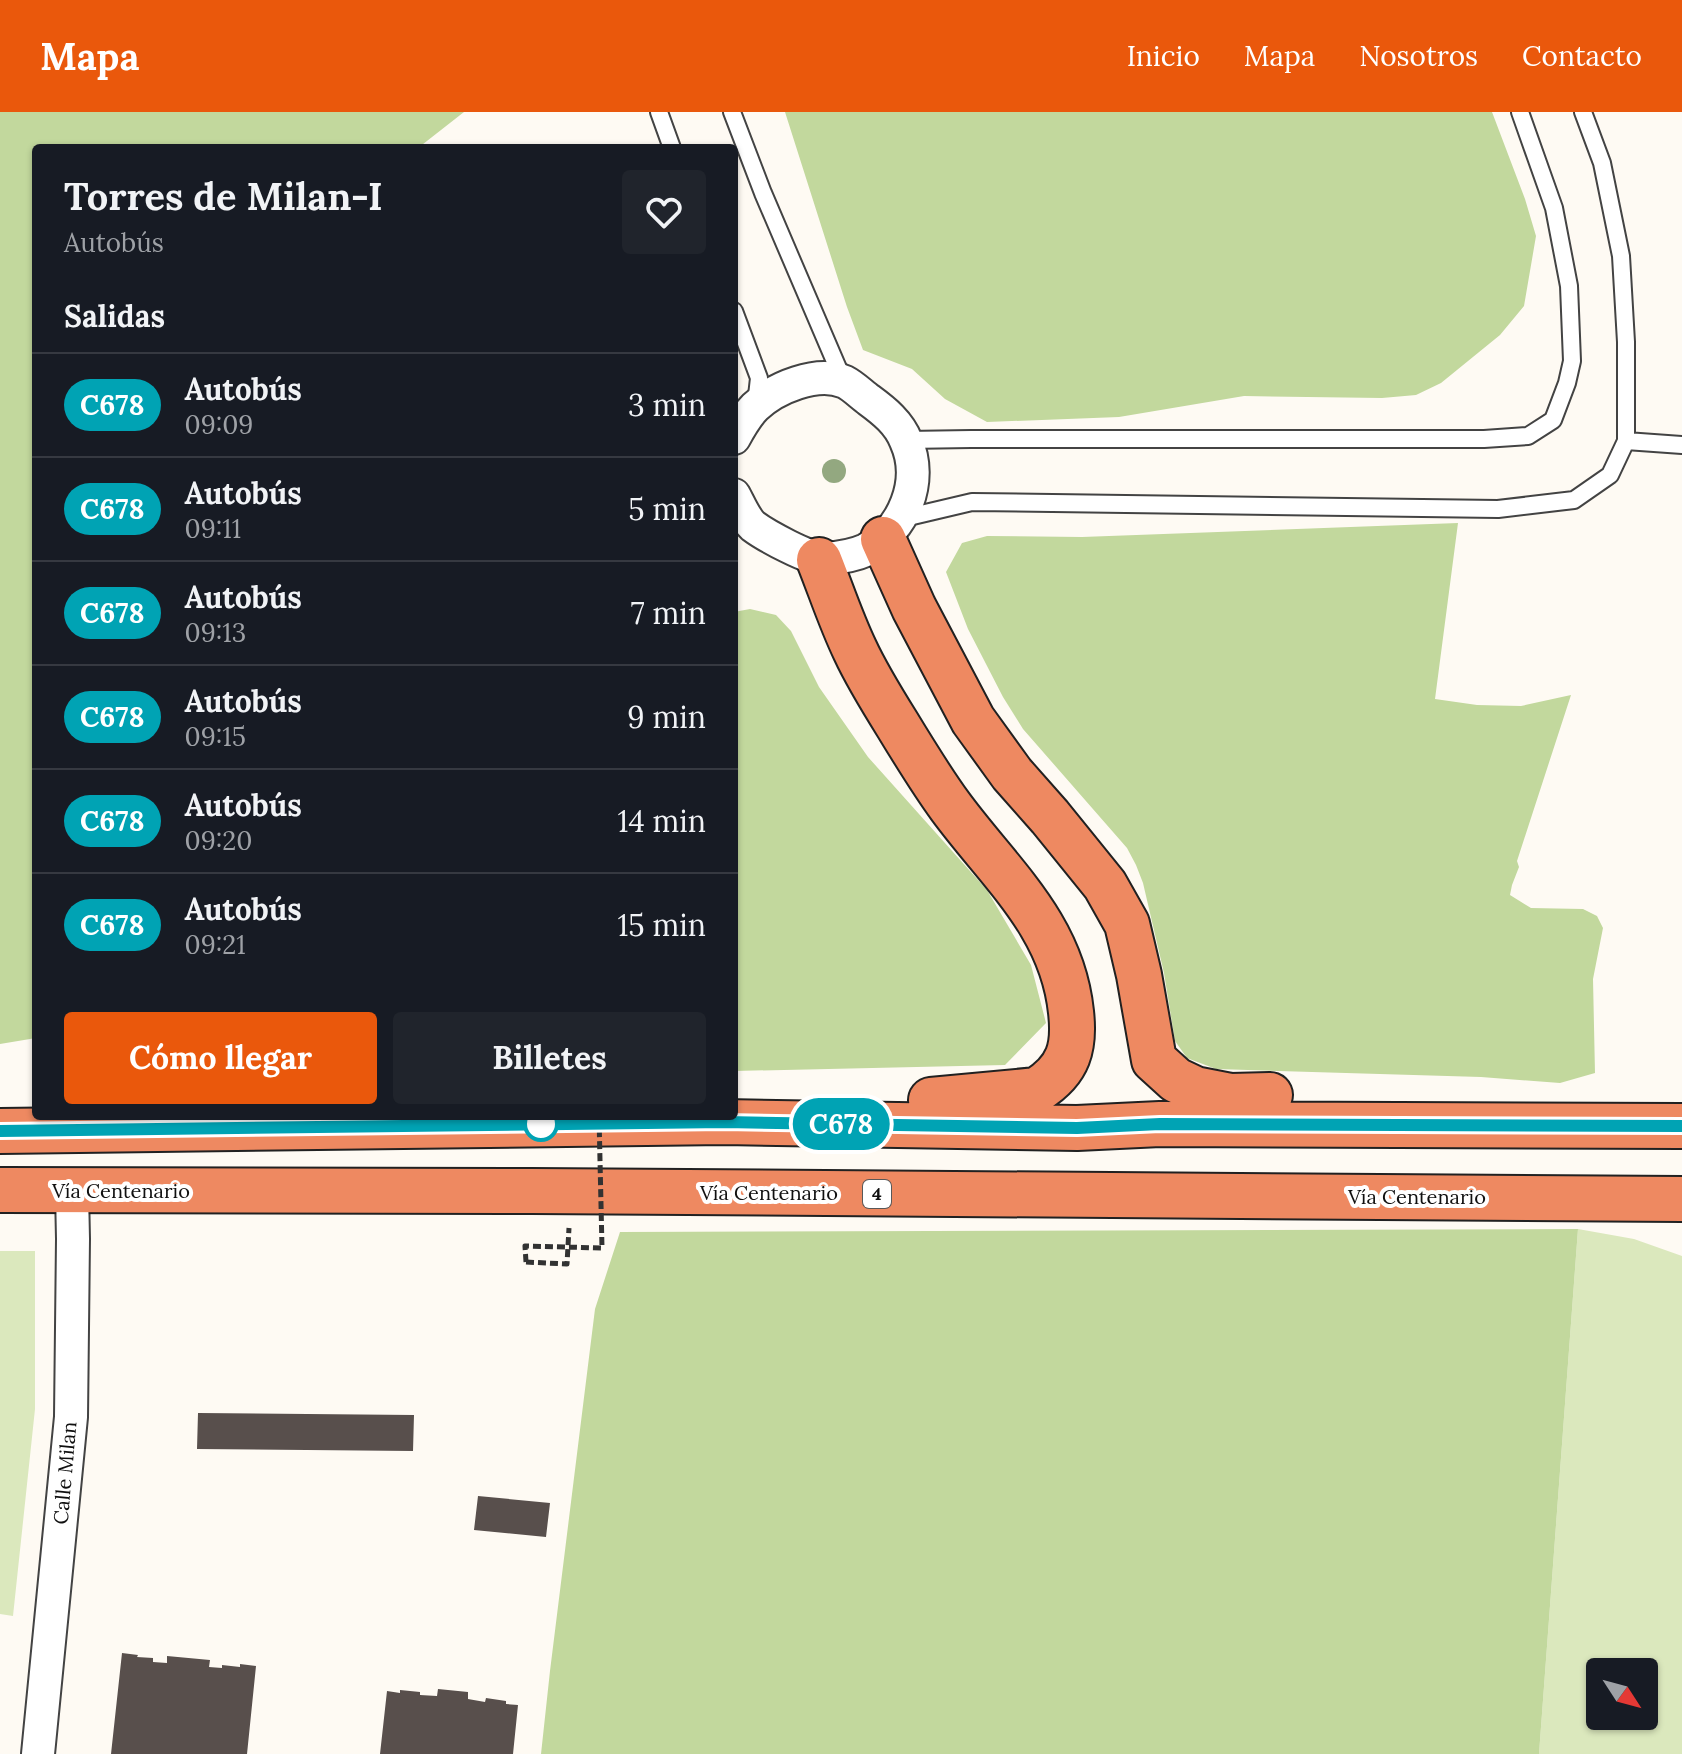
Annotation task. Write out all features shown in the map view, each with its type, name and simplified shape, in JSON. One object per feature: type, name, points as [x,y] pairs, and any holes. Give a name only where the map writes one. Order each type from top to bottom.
[{"type":"highway","points":[[892,529],[914,608],[973,720],[1012,774],[1105,885],[1127,924],[1154,1060],[1176,1080],[1195,1089],[1231,1096],[1307,1095],[1338,1098],[1368,1107],[1397,1125]]},
{"type":"highway","points":[[725,1122],[833,1107],[1037,1090],[1062,1067],[1071,1048],[1069,991],[1054,945],[1027,901],[949,805],[898,726],[855,650],[819,560]]},
{"type":"highway","points":[[0,1131],[79,1123],[725,1122],[1077,1128],[1160,1124],[1682,1126]]},
{"type":"highway","name":"Vía Centenario","points":[[0,1190],[1682,1199]]},
{"type":"street","points":[[738,431],[755,407],[792,384],[817,378],[844,382],[892,419],[906,440],[913,467],[911,494],[892,529],[863,551],[844,557],[819,560],[798,552],[751,524],[738,502]]},
{"type":"street","name":"Calle Milan","points":[[38,1754],[71,1417],[72,1192]]},
{"type":"lane","points":[[659,112],[671,144]]},
{"type":"lane","points":[[732,112],[763,193],[844,382]]},
{"type":"lane","points":[[906,440],[1484,439],[1528,436],[1553,420],[1567,383],[1572,352],[1569,286],[1554,208],[1520,112]]},
{"type":"lane","points":[[892,529],[972,502],[1498,509],[1574,500],[1610,475],[1626,441],[1626,342],[1621,256],[1602,163],[1583,112]]},
{"type":"lane","points":[[738,322],[759,378],[755,407]]},
{"type":"lane","points":[[1626,441],[1682,445]]},
{"type":"path","points":[[567,1224],[570,1232],[569,1247],[567,1264],[526,1262],[525,1246],[569,1247],[602,1248],[599,1120]]},
{"type":"green space","points":[[0,112],[464,112],[423,144],[32,144],[32,1039],[0,1044]]},
{"type":"green space","points":[[785,112],[1492,112],[1536,236],[1524,306],[1500,335],[1441,383],[1416,395],[1382,398],[1244,396],[1119,417],[987,422],[945,399],[912,369],[863,350]]},
{"type":"green space","points":[[1458,523],[1435,699],[1477,705],[1521,706],[1571,695],[1517,861],[1519,867],[1510,895],[1531,908],[1583,909],[1597,916],[1603,928],[1593,979],[1595,1073],[1560,1083],[1481,1077],[1216,1069],[1187,1058],[1175,1041],[1164,973],[1136,865],[1127,848],[1023,729],[968,629],[946,572],[962,543],[987,536],[1082,537]]},
{"type":"green space","points":[[750,609],[776,615],[791,631],[819,687],[868,757],[987,890],[1031,965],[1046,1023],[1005,1065],[738,1071],[738,611]]},
{"type":"green space","points":[[1578,1229],[1634,1239],[1682,1256],[1682,1754],[1539,1754]]},
{"type":"green space","points":[[1578,1229],[1539,1754],[541,1754],[595,1309],[620,1232]]},
{"type":"green space","points":[[0,1251],[35,1251],[35,1409],[13,1616],[0,1614]]},
{"type":"building","points":[[198,1413],[414,1415],[413,1451],[197,1449]]},
{"type":"building","points":[[478,1496],[550,1503],[546,1537],[474,1530]]},
{"type":"building","points":[[122,1653],[153,1658],[153,1662],[167,1663],[167,1656],[210,1660],[209,1667],[256,1666],[247,1754],[111,1754]]},
{"type":"building","points":[[438,1689],[468,1692],[468,1699],[485,1702],[486,1698],[518,1705],[513,1754],[380,1754],[387,1691],[437,1696]]},
{"type":"bus line","name":"C678","points":[[0,1131],[725,1122],[1077,1128],[1160,1124],[1682,1126]]}]
